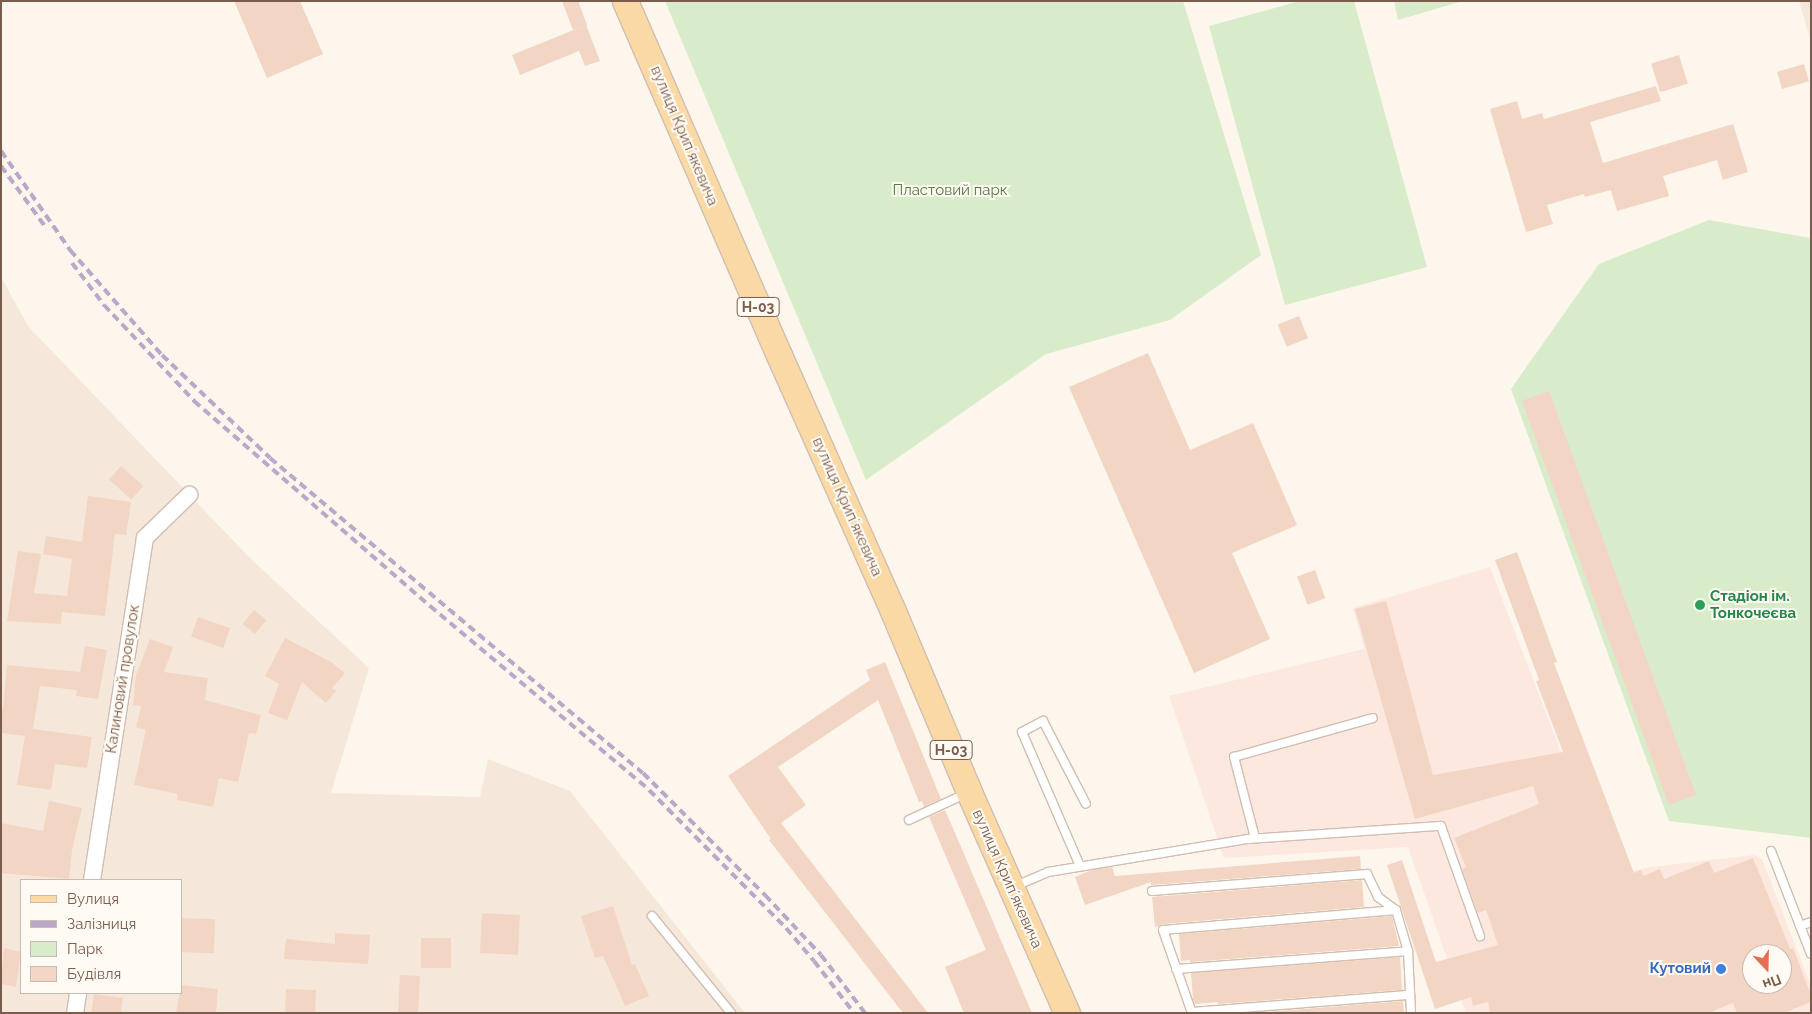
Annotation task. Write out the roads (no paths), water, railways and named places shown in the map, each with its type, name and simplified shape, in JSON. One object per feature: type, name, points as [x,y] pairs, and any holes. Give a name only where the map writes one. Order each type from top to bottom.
[{"type":"main road","name":"вулиця Крипʼякевича","points":[[625,1],[1067,1013]]},
{"type":"street","name":"Калиновий провулок","points":[[92,879],[145,538],[189,494]]},
{"type":"street","points":[[75,1013],[78,994]]},
{"type":"lane","points":[[1255,838],[1234,757],[1373,718]]},
{"type":"lane","points":[[1080,866],[1022,732],[1043,721],[1086,804]]},
{"type":"lane","points":[[909,820],[969,792]]},
{"type":"lane","points":[[1012,888],[1048,872],[1255,838],[1441,826],[1480,936]]},
{"type":"lane","points":[[1771,851],[1811,954]]},
{"type":"lane","points":[[1152,891],[1367,874],[1378,897],[1396,910],[1408,950],[1411,1013]]},
{"type":"lane","points":[[1396,910],[1163,930],[1192,1012],[1410,995]]},
{"type":"lane","points":[[652,916],[731,1013]]},
{"type":"lane","points":[[1800,926],[1811,922]]},
{"type":"lane","points":[[1176,969],[1408,950]]},
{"type":"railway","points":[[1,151],[70,250],[162,355],[270,458],[643,773],[765,895],[821,955],[865,1013]]},
{"type":"railway","points":[[1,166],[47,229]]},
{"type":"railway","points":[[72,263],[104,305],[194,401],[430,606],[649,790],[786,928],[854,1013]]},
{"type":"place","name":"Стадіон ім. Тонкочеєва","points":[[1700,605]]},
{"type":"place","name":"Кутовий","points":[[1721,969]]},
{"type":"park label","name":"Пластовий парк","points":[[950,191]]}]
